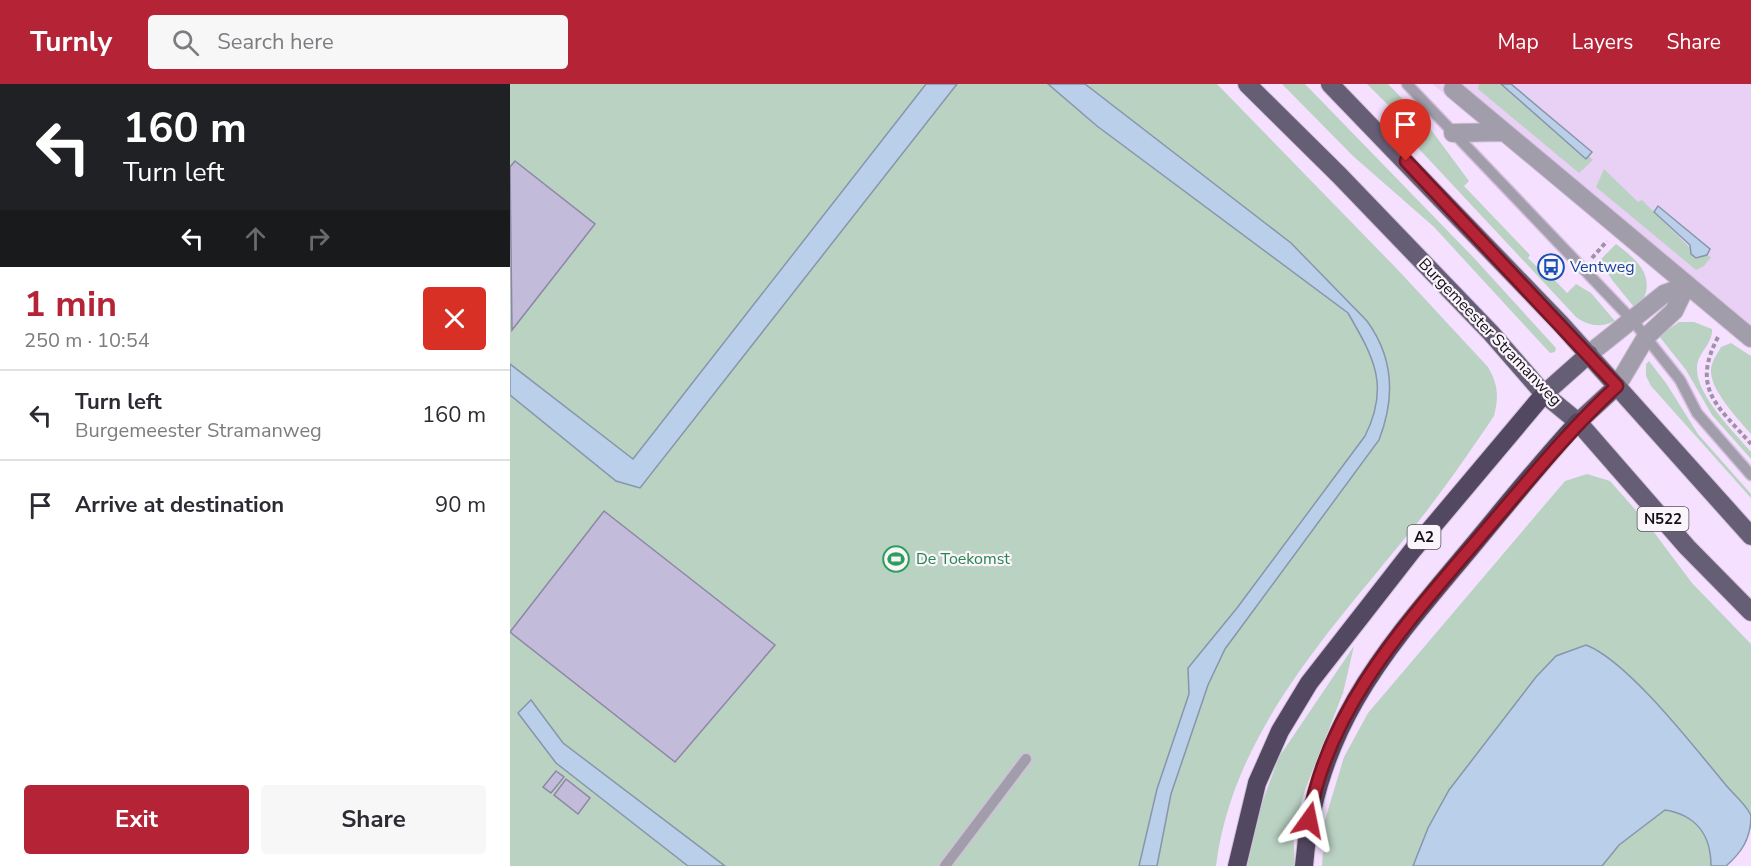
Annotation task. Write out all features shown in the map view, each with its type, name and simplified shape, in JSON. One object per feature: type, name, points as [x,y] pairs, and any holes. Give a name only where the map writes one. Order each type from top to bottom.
[{"type":"highway","name":"A2","points":[[1237,866],[1257,783],[1280,731],[1309,683],[1412,551],[1544,394]]},
{"type":"highway","name":"A2","points":[[1304,866],[1312,803],[1321,770],[1363,684],[1406,626],[1578,422]]},
{"type":"main road","name":"Burgemeester Stramanweg","points":[[1247,84],[1491,333],[1544,394],[1578,422],[1687,547],[1751,612]]},
{"type":"main road","points":[[1330,84],[1588,354],[1751,536]]},
{"type":"main road","points":[[1544,394],[1588,354]]},
{"type":"main road","points":[[1578,422],[1617,386]]},
{"type":"street","points":[[1452,89],[1751,338]]},
{"type":"street","points":[[1454,133],[1503,132]]},
{"type":"street","points":[[1588,354],[1633,321],[1664,294],[1686,286]]},
{"type":"street","points":[[1617,386],[1646,337],[1674,311],[1686,286]]},
{"type":"lane","points":[[1407,84],[1633,321],[1680,380],[1698,413],[1751,475]]},
{"type":"lane","points":[[945,866],[1026,759]]},
{"type":"path","points":[[1727,320],[1708,359],[1705,371],[1716,404],[1751,444]]},
{"type":"shaded area","points":[[1432,84],[1751,84],[1751,330],[1498,134]]},
{"type":"green space","name":"De Toekomst","points":[[510,84],[1070,84],[1322,285],[1383,353],[1375,332],[1367,321],[1291,243],[1085,84],[1217,84],[1398,270],[1488,367],[1497,391],[1494,416],[1428,509],[1323,640],[1293,681],[1266,724],[1243,769],[1226,816],[1216,866],[510,866]]},
{"type":"green space","points":[[1282,84],[1305,84],[1474,258],[1556,348],[1555,352],[1550,353],[1434,227],[1353,156]]},
{"type":"green space","points":[[1367,84],[1388,84],[1426,123],[1469,181],[1464,186],[1530,255],[1528,258],[1544,274],[1547,272],[1567,293],[1576,284],[1591,293],[1615,321],[1605,325],[1595,325],[1576,317],[1420,150],[1400,117]]},
{"type":"green space","points":[[1479,84],[1501,84],[1586,158],[1589,156],[1593,160],[1579,173],[1478,89]]},
{"type":"green space","points":[[1604,169],[1638,202],[1642,200],[1692,250],[1711,257],[1704,266],[1696,270],[1596,187]]},
{"type":"green space","points":[[1616,244],[1628,253],[1646,276],[1645,295],[1634,307],[1612,280],[1600,260]]},
{"type":"green space","points":[[1679,322],[1694,322],[1712,329],[1710,339],[1698,362],[1698,378],[1702,389],[1717,412],[1751,452],[1751,459],[1712,415],[1686,370],[1659,336]]},
{"type":"green space","points":[[1731,343],[1751,356],[1751,434],[1725,403],[1712,377],[1711,369],[1716,355],[1721,347]]},
{"type":"green space","points":[[1649,361],[1666,383],[1698,434],[1751,494],[1751,498],[1651,386],[1646,376],[1646,364]]},
{"type":"green space","points":[[1587,474],[1610,481],[1647,523],[1692,583],[1751,644],[1751,816],[1673,723],[1503,721],[1428,828],[1413,866],[1322,866],[1325,820],[1344,757],[1368,713],[1565,481]]},
{"type":"green space","points":[[1354,646],[1343,693],[1305,790],[1293,829],[1295,866],[1247,866],[1256,819],[1279,757]]},
{"type":"green space","points":[[1665,810],[1685,816],[1700,828],[1708,845],[1711,866],[1602,866],[1619,845]]},
{"type":"water","points":[[926,84],[957,84],[640,488],[616,481],[510,395],[510,364],[633,459]]},
{"type":"water","points":[[1048,84],[1085,84],[1291,243],[1367,321],[1383,349],[1387,364],[1388,409],[1379,440],[1225,649],[1208,685],[1171,794],[1157,866],[1139,866],[1157,789],[1189,694],[1188,668],[1237,608],[1365,436],[1377,402],[1376,373],[1365,344],[1348,313],[1097,126]]},
{"type":"water","points":[[1501,84],[1511,84],[1592,152],[1586,159]]},
{"type":"water","points":[[1658,206],[1710,249],[1707,255],[1696,258],[1691,254],[1690,245],[1654,212]]},
{"type":"water","points":[[1586,645],[1603,654],[1640,686],[1747,808],[1751,816],[1751,824],[1741,851],[1726,866],[1711,866],[1708,845],[1700,828],[1685,816],[1665,810],[1619,845],[1602,866],[1413,866],[1428,828],[1449,790],[1536,677],[1556,656]]},
{"type":"water","points":[[531,700],[563,743],[725,866],[688,866],[556,763],[518,713]]},
{"type":"building","points":[[515,161],[595,224],[512,330],[510,167]]},
{"type":"building","points":[[604,511],[775,645],[675,762],[510,632]]},
{"type":"building","points":[[556,771],[564,777],[551,793],[543,787]]},
{"type":"building","points":[[566,779],[590,798],[578,814],[554,795]]},
{"type":"place","name":"Ventweg","points":[[1551,267]]},
{"type":"place","name":"De Toekomst","points":[[896,559]]},
{"type":"route","points":[[1309,820],[1321,770],[1363,684],[1399,634],[1557,446],[1578,422],[1617,386],[1406,161]]}]
